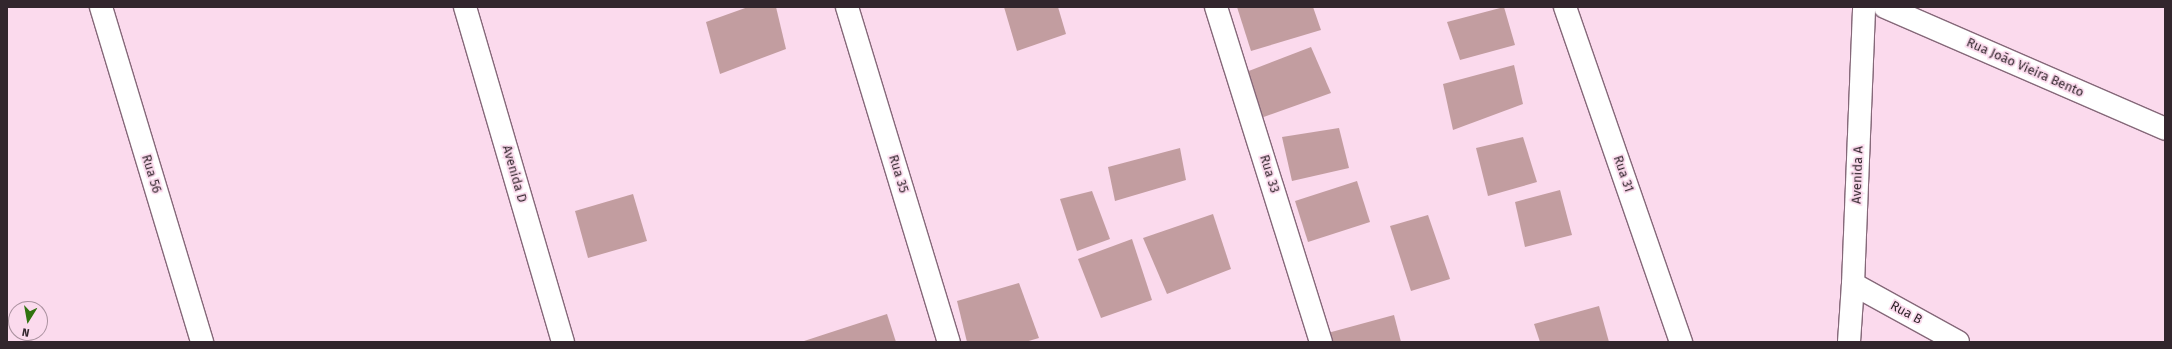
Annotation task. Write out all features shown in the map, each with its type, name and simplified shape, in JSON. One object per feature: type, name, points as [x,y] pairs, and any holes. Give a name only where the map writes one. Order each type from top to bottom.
[{"type":"street","name":"Rua 56","points":[[101,7],[202,342]]},
{"type":"street","name":"Avenida D","points":[[465,7],[564,342]]},
{"type":"street","name":"Rua 35","points":[[847,7],[949,342]]},
{"type":"street","name":"Rua 33","points":[[1216,7],[1321,342]]},
{"type":"street","name":"Rua 31","points":[[1565,7],[1681,342]]},
{"type":"street","name":"Avenida A","points":[[1849,342],[1853,284],[1864,7]]},
{"type":"street","name":"Rua João Vieira Bento","points":[[1885,7],[2165,129]]},
{"type":"street","name":"Rua B","points":[[1853,284],[1958,342]]},
{"type":"building","points":[[748,7],[776,7],[786,49],[720,74],[706,22]]},
{"type":"building","points":[[1004,7],[1058,7],[1066,34],[1017,51]]},
{"type":"building","points":[[1237,7],[1313,7],[1321,30],[1251,51]]},
{"type":"building","points":[[1504,7],[1515,45],[1460,60],[1447,22]]},
{"type":"building","points":[[1311,47],[1331,93],[1258,119],[1241,74]]},
{"type":"building","points":[[1514,65],[1523,104],[1453,130],[1443,84]]},
{"type":"building","points":[[1339,128],[1349,168],[1292,181],[1282,137]]},
{"type":"building","points":[[1523,137],[1537,182],[1488,196],[1476,148]]},
{"type":"building","points":[[1180,148],[1186,180],[1115,201],[1108,167]]},
{"type":"building","points":[[1357,181],[1370,222],[1308,242],[1295,201]]},
{"type":"building","points":[[1560,190],[1572,235],[1525,247],[1515,202]]},
{"type":"building","points":[[1092,191],[1110,239],[1077,251],[1060,199]]},
{"type":"building","points":[[633,194],[647,241],[588,258],[575,211]]},
{"type":"building","points":[[1213,214],[1231,269],[1167,294],[1143,238]]},
{"type":"building","points":[[1428,215],[1450,279],[1411,291],[1390,226]]},
{"type":"building","points":[[1132,239],[1152,300],[1101,318],[1078,259]]},
{"type":"building","points":[[1019,283],[1039,338],[1025,342],[967,342],[957,301]]},
{"type":"building","points":[[1599,306],[1609,342],[1540,342],[1534,324]]},
{"type":"building","points":[[887,314],[896,342],[801,342]]},
{"type":"building","points":[[1394,315],[1401,342],[1326,342],[1324,334]]}]
